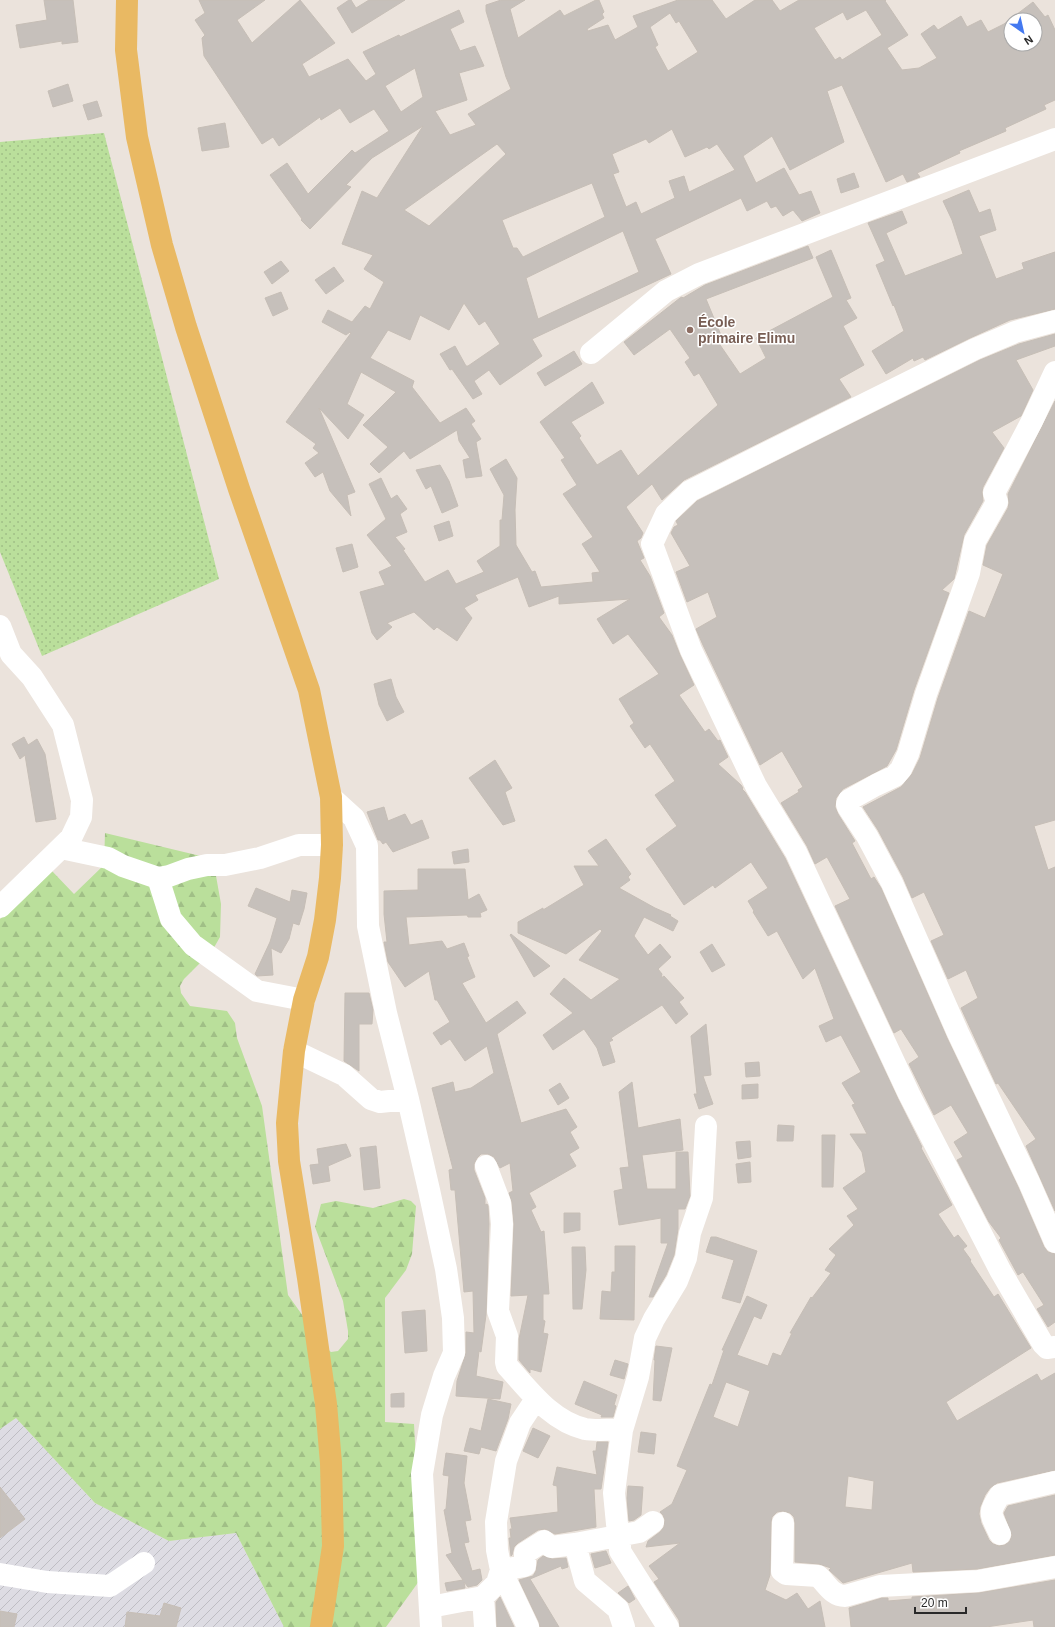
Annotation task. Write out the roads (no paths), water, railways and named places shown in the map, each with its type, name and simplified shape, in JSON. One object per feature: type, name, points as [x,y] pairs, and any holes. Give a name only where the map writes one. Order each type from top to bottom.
[{"type":"main road","points":[[128,0],[126,50],[137,137],[162,245],[186,327],[239,489],[309,690],[331,797],[332,845],[325,920],[318,957],[304,1000],[294,1051],[288,1123],[289,1161],[326,1404],[331,1463],[333,1546],[321,1627]]},
{"type":"street","points":[[591,353],[666,290],[699,274],[1055,139]]},
{"type":"street","points":[[1055,321],[1015,332],[975,349],[690,491],[666,514],[652,544],[691,650],[756,786],[796,852],[909,1094],[1000,1270],[1043,1344],[1047,1348],[1055,1347]]},
{"type":"street","points":[[1052,1229],[958,1033],[892,883],[867,836],[847,804],[850,800],[895,776],[901,769],[910,748],[926,694],[969,573],[975,541],[997,502],[994,493],[1032,421],[1055,372]]},
{"type":"street","points":[[0,626],[12,654],[32,677],[63,725],[82,800],[81,817],[71,838],[0,907]]},
{"type":"street","points":[[331,797],[354,818],[367,846],[368,926],[386,1013],[408,1099],[446,1269],[453,1318],[454,1353],[444,1376],[432,1415],[422,1474],[430,1617],[483,1597],[497,1583],[501,1570]]},
{"type":"street","points":[[61,848],[108,858],[123,866],[158,878],[207,865],[225,865],[260,858],[298,846],[332,845]]},
{"type":"street","points":[[158,878],[171,919],[193,945],[257,991],[304,1000]]},
{"type":"street","points":[[294,1051],[344,1075],[371,1099],[380,1102],[408,1099]]},
{"type":"street","points":[[668,1627],[620,1551],[620,1535],[614,1493],[622,1430],[638,1376],[645,1338],[654,1319],[677,1281],[686,1258],[690,1233],[702,1198],[706,1126]]},
{"type":"street","points":[[486,1166],[500,1203],[502,1217],[498,1311],[507,1336],[506,1362],[508,1366],[536,1399],[554,1414],[566,1421],[586,1429],[622,1430]]},
{"type":"street","points":[[528,1627],[501,1570],[497,1550],[496,1522],[500,1490],[506,1461],[520,1423],[536,1399]]},
{"type":"street","points":[[1000,1534],[992,1516],[991,1508],[1000,1495],[1055,1482]]},
{"type":"street","points":[[501,1570],[525,1566],[525,1552],[544,1541],[551,1546],[574,1544],[640,1532],[653,1522]]},
{"type":"street","points":[[783,1523],[782,1571],[786,1574],[818,1576],[833,1593],[840,1596],[845,1596],[880,1586],[978,1581],[1055,1567]]},
{"type":"street","points":[[574,1544],[585,1581],[618,1610],[624,1627]]},
{"type":"street","points":[[0,1574],[47,1582],[110,1586],[144,1563]]},
{"type":"street","points":[[483,1597],[486,1627]]},
{"type":"place","name":"École primaire Elimu","points":[[690,330]]}]
